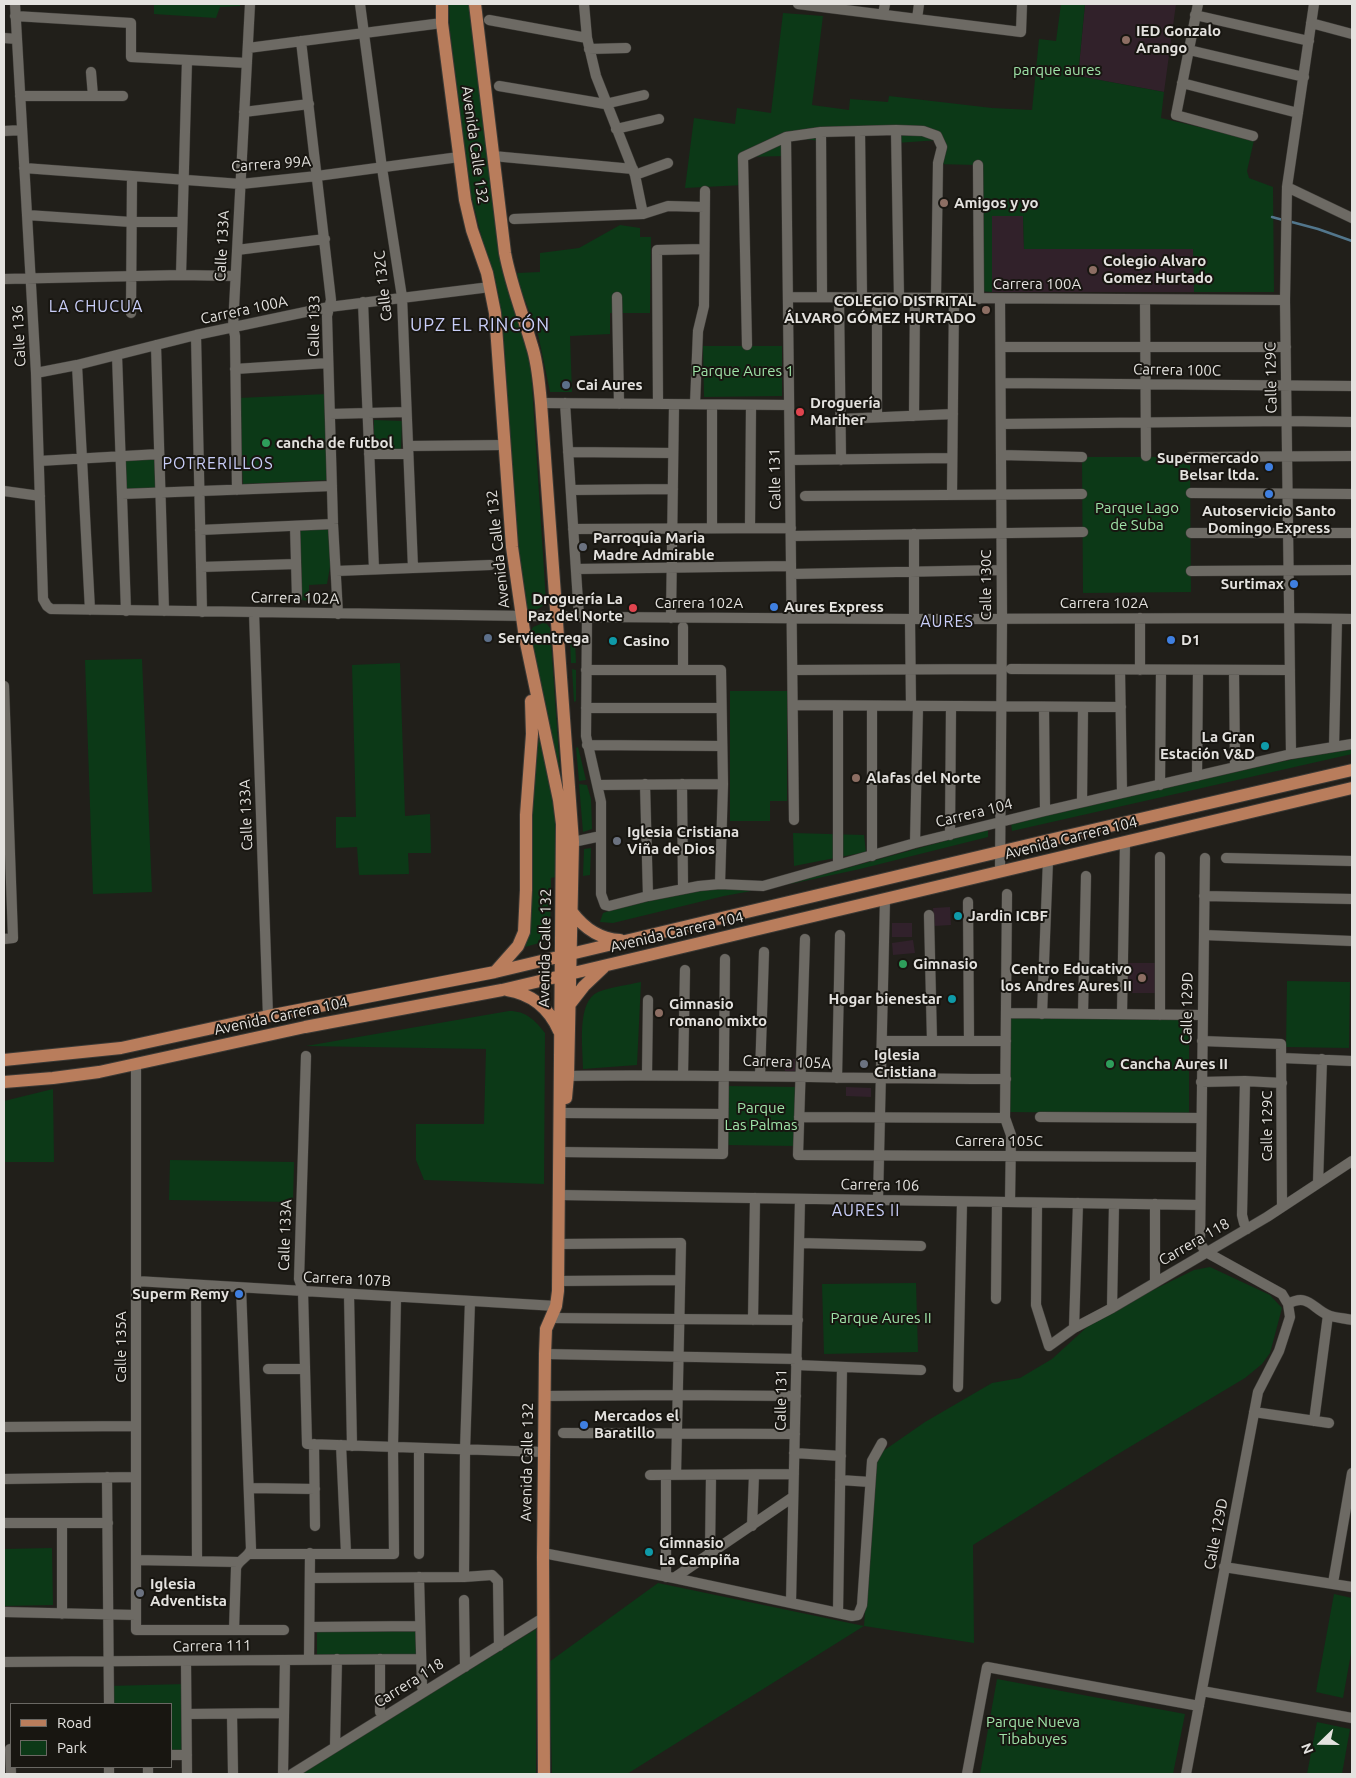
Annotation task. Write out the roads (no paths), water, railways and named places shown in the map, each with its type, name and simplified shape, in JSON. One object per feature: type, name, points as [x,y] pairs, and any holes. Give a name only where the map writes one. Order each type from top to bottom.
[{"type":"main road","name":"Avenida Calle 132","points":[[442,4],[442,24],[459,157],[469,217],[490,287],[496,333],[513,555],[528,659],[561,812],[566,975],[560,1032],[558,1281],[553,1312],[546,1329],[545,1354],[543,1553],[544,1774]]},
{"type":"main road","name":"Avenida Calle 132","points":[[475,4],[507,264],[532,346],[539,377],[572,842],[572,912],[566,955]]},
{"type":"main road","points":[[495,972],[518,946],[526,921],[526,815],[532,734],[528,659]]},
{"type":"main road","name":"Avenida Carrera 104","points":[[4,1060],[121,1048],[268,1016],[495,972],[1352,770]]},
{"type":"main road","name":"Avenida Carrera 104","points":[[4,1082],[62,1077],[136,1064],[305,1027],[502,990],[1352,788]]},
{"type":"main road","points":[[572,912],[586,927],[595,933],[616,940],[628,940]]},
{"type":"main road","points":[[570,1004],[584,986],[606,966]]},
{"type":"main road","name":"Avenida Calle 132","points":[[560,1152],[568,1076],[570,1004],[566,975]]},
{"type":"main road","points":[[502,990],[517,992],[540,1004],[552,1017],[560,1032]]},
{"type":"street","name":"Calle 136","points":[[15,4],[36,374],[43,599],[47,606]]},
{"type":"street","name":"Calle 133A","points":[[237,490],[235,336],[233,327],[250,4]]},
{"type":"street","name":"Calle 132C","points":[[360,4],[402,297],[413,568]]},
{"type":"street","points":[[584,4],[587,38],[596,76],[605,104],[634,172],[643,214]]},
{"type":"street","points":[[798,4],[854,7],[883,14],[1021,32],[1022,4]]},
{"type":"street","points":[[883,14],[885,4]]},
{"type":"street","points":[[917,19],[919,4]]},
{"type":"street","points":[[1198,4],[1176,115],[1254,136]]},
{"type":"street","name":"Calle 129C","points":[[1291,754],[1285,300],[1287,187],[1312,23],[1312,4]]},
{"type":"street","points":[[1196,15],[1309,41]]},
{"type":"street","points":[[15,16],[131,22],[131,57],[247,63]]},
{"type":"street","points":[[489,20],[587,38]]},
{"type":"street","points":[[1312,23],[1352,34]]},
{"type":"street","points":[[248,48],[442,24]]},
{"type":"street","points":[[4,38],[17,39]]},
{"type":"street","name":"Calle 133","points":[[301,41],[331,300],[326,316],[338,614]]},
{"type":"street","points":[[589,49],[626,48]]},
{"type":"street","points":[[1189,50],[1304,77]]},
{"type":"street","points":[[181,276],[187,60]]},
{"type":"street","points":[[91,72],[93,96]]},
{"type":"street","points":[[1182,83],[1298,113]]},
{"type":"street","points":[[499,86],[605,104],[644,95]]},
{"type":"street","points":[[20,96],[123,96]]},
{"type":"street","points":[[244,112],[309,104]]},
{"type":"street","points":[[616,128],[659,119]]},
{"type":"street","points":[[4,131],[22,130]]},
{"type":"street","points":[[860,130],[862,298]]},
{"type":"street","points":[[747,345],[743,157],[786,137],[821,132],[860,130],[923,131],[937,136],[942,147],[938,163],[936,298]]},
{"type":"street","points":[[896,130],[899,298]]},
{"type":"street","points":[[821,132],[822,298]]},
{"type":"street","name":"Calle 131","points":[[786,137],[794,820]]},
{"type":"street","points":[[493,156],[634,172],[668,163]]},
{"type":"street","name":"Carrera 99A","points":[[24,168],[241,184],[459,157]]},
{"type":"street","points":[[978,165],[979,298]]},
{"type":"street","points":[[130,313],[132,176]]},
{"type":"street","points":[[1287,187],[1352,218]]},
{"type":"street","points":[[695,404],[698,331],[704,306],[705,191]]},
{"type":"street","points":[[514,219],[643,214],[668,206],[704,207]]},
{"type":"street","points":[[27,215],[131,222],[182,222]]},
{"type":"street","points":[[237,250],[325,239]]},
{"type":"street","points":[[658,404],[657,250],[704,249]]},
{"type":"street","points":[[4,279],[235,276]]},
{"type":"street","name":"Carrera 100A","points":[[36,374],[196,335],[329,307],[490,287]]},
{"type":"street","points":[[617,297],[619,404]]},
{"type":"street","name":"Carrera 100A","points":[[788,297],[1285,300]]},
{"type":"street","points":[[839,298],[841,460]]},
{"type":"street","points":[[877,298],[878,417]]},
{"type":"street","points":[[914,416],[915,298]]},
{"type":"street","points":[[952,495],[954,298]]},
{"type":"street","name":"Calle 130C","points":[[1000,299],[1001,570],[1006,669],[1001,706],[1000,872]]},
{"type":"street","points":[[1145,300],[1146,456]]},
{"type":"street","points":[[363,302],[374,569]]},
{"type":"street","points":[[196,335],[202,612]]},
{"type":"street","points":[[156,345],[164,611]]},
{"type":"street","points":[[1001,347],[1286,347]]},
{"type":"street","points":[[117,355],[126,611]]},
{"type":"street","points":[[235,369],[328,363]]},
{"type":"street","points":[[77,365],[90,610]]},
{"type":"street","name":"Carrera 100C","points":[[1001,383],[1352,386]]},
{"type":"street","points":[[541,403],[790,405]]},
{"type":"street","points":[[565,403],[576,569],[583,617],[587,745],[601,802],[601,836],[572,842]]},
{"type":"street","points":[[712,404],[712,527]]},
{"type":"street","points":[[671,618],[674,405]]},
{"type":"street","points":[[750,527],[751,405]]},
{"type":"street","points":[[330,414],[406,412]]},
{"type":"street","points":[[840,419],[953,414]]},
{"type":"street","points":[[1001,424],[1352,422]]},
{"type":"street","points":[[369,454],[504,445]]},
{"type":"street","points":[[568,452],[673,453]]},
{"type":"street","points":[[39,461],[159,454]]},
{"type":"street","points":[[1001,455],[1082,457]]},
{"type":"street","points":[[1190,457],[1352,456]]},
{"type":"street","points":[[790,460],[952,458]]},
{"type":"street","points":[[122,494],[332,486]]},
{"type":"street","points":[[571,490],[673,490]]},
{"type":"street","points":[[4,491],[40,496]]},
{"type":"street","points":[[1191,493],[1352,494]]},
{"type":"street","points":[[805,496],[1082,494]]},
{"type":"street","points":[[200,530],[333,524]]},
{"type":"street","points":[[295,526],[297,597]]},
{"type":"street","points":[[573,529],[750,527],[791,532],[914,534],[1082,532]]},
{"type":"street","points":[[1191,532],[1352,533]]},
{"type":"street","points":[[914,534],[910,669],[915,706],[915,844]]},
{"type":"street","points":[[201,567],[296,564]]},
{"type":"street","points":[[336,571],[490,565]]},
{"type":"street","points":[[576,569],[672,568],[914,572],[1001,570]]},
{"type":"street","points":[[1191,571],[1352,570]]},
{"type":"street","name":"Carrera 102A","points":[[47,606],[56,610],[556,617],[1352,619]]},
{"type":"street","name":"Calle 133A","points":[[254,612],[268,1016]]},
{"type":"street","points":[[1140,618],[1140,670]]},
{"type":"street","points":[[1334,747],[1337,619]]},
{"type":"street","points":[[683,627],[683,669]]},
{"type":"street","points":[[586,670],[721,670],[723,784],[720,884]]},
{"type":"street","points":[[792,670],[1290,670]]},
{"type":"street","points":[[1120,670],[1122,793]]},
{"type":"street","points":[[1160,785],[1161,670]]},
{"type":"street","points":[[1198,670],[1198,776]]},
{"type":"street","points":[[1234,671],[1235,766]]},
{"type":"street","points":[[4,686],[8,938]]},
{"type":"street","points":[[793,705],[1121,707]]},
{"type":"street","points":[[838,706],[838,865]]},
{"type":"street","points":[[872,706],[872,856]]},
{"type":"street","points":[[950,835],[951,706]]},
{"type":"street","points":[[1044,707],[1045,811]]},
{"type":"street","points":[[1082,802],[1083,707]]},
{"type":"street","points":[[586,708],[721,708]]},
{"type":"street","name":"Carrera 104","points":[[601,836],[601,894],[605,905],[609,906],[683,888],[720,884],[763,886],[915,844],[1082,802],[1235,766],[1352,744]]},
{"type":"street","points":[[587,745],[721,746]]},
{"type":"street","points":[[646,784],[648,896]]},
{"type":"street","points":[[682,784],[683,888]]},
{"type":"street","points":[[598,785],[723,784]]},
{"type":"street","points":[[1122,1014],[1125,842]]},
{"type":"street","points":[[1160,857],[1160,1015]]},
{"type":"street","name":"Calle 129D","points":[[1204,1250],[1200,1243],[1199,1206],[1205,858]]},
{"type":"street","points":[[1226,858],[1352,861]]},
{"type":"street","points":[[1042,1014],[1048,860]]},
{"type":"street","points":[[1083,1014],[1086,876]]},
{"type":"street","points":[[1007,894],[1005,1118],[1011,1135],[1010,1202]]},
{"type":"street","points":[[1204,896],[1352,899]]},
{"type":"street","points":[[878,1200],[885,899]]},
{"type":"street","points":[[968,902],[969,1041]]},
{"type":"street","points":[[929,915],[932,1041]]},
{"type":"street","points":[[837,1078],[840,935]]},
{"type":"street","points":[[1204,935],[1352,940]]},
{"type":"street","points":[[805,939],[799,1117],[1005,1118]]},
{"type":"street","points":[[760,1076],[764,952]]},
{"type":"street","points":[[560,1152],[723,1154],[725,959]]},
{"type":"street","points":[[683,1075],[685,970]]},
{"type":"street","points":[[646,1075],[648,1000]]},
{"type":"street","points":[[1006,1014],[1202,1015]]},
{"type":"street","points":[[882,1041],[1006,1041]]},
{"type":"street","name":"Calle 129C","points":[[1202,1041],[1281,1044],[1282,1208]]},
{"type":"street","name":"Calle 133A","points":[[306,1056],[299,1279],[303,1291],[305,1369],[315,1489],[315,1526]]},
{"type":"street","points":[[1282,1058],[1352,1061]]},
{"type":"street","points":[[1318,1183],[1322,1059]]},
{"type":"street","name":"Calle 135A","points":[[136,1064],[136,1630],[234,1630]]},
{"type":"street","name":"Carrera 105A","points":[[568,1076],[724,1075],[1006,1080]]},
{"type":"street","points":[[1201,1082],[1245,1081],[1282,1083]]},
{"type":"street","points":[[1245,1081],[1242,1216],[1247,1229]]},
{"type":"street","points":[[564,1113],[724,1114]]},
{"type":"street","name":"Carrera 105C","points":[[799,1117],[798,1155],[1200,1157]]},
{"type":"street","points":[[1040,1117],[1201,1118]]},
{"type":"street","name":"Carrera 118","points":[[1037,1203],[1036,1305],[1049,1346],[1074,1328],[1112,1308],[1204,1250],[1247,1229],[1282,1208],[1352,1161]]},
{"type":"street","name":"Carrera 106","points":[[559,1195],[1199,1206]]},
{"type":"street","points":[[753,1320],[755,1198]]},
{"type":"street","name":"Calle 131","points":[[791,1602],[800,1199]]},
{"type":"street","points":[[958,1388],[962,1202]]},
{"type":"street","points":[[996,1300],[997,1202]]},
{"type":"street","points":[[1074,1328],[1078,1204]]},
{"type":"street","points":[[1112,1308],[1114,1204]]},
{"type":"street","points":[[1154,1282],[1155,1204]]},
{"type":"street","points":[[799,1242],[921,1246]]},
{"type":"street","points":[[559,1244],[681,1243],[677,1433],[671,1475],[670,1578]]},
{"type":"street","points":[[1204,1250],[1277,1291],[1286,1299],[1288,1304],[1302,1300],[1308,1301],[1328,1315],[1352,1320]]},
{"type":"street","points":[[558,1281],[680,1280]]},
{"type":"street","name":"Carrera 107B","points":[[136,1281],[470,1301],[553,1312],[679,1320],[798,1320]]},
{"type":"street","points":[[196,1285],[197,1561]]},
{"type":"street","points":[[241,1288],[250,1488],[250,1554]]},
{"type":"street","points":[[349,1294],[352,1446]]},
{"type":"street","points":[[136,1560],[238,1562],[250,1554],[394,1554],[393,1447],[396,1297]]},
{"type":"street","points":[[464,1577],[465,1450],[470,1301]]},
{"type":"street","name":"Calle 129D","points":[[1186,1774],[1254,1412],[1260,1388],[1280,1351],[1290,1317],[1288,1304]]},
{"type":"street","points":[[1314,1420],[1328,1315]]},
{"type":"street","points":[[545,1354],[679,1357],[921,1370]]},
{"type":"street","points":[[838,1613],[842,1367]]},
{"type":"street","points":[[268,1369],[305,1369]]},
{"type":"street","points":[[544,1396],[796,1396]]},
{"type":"street","points":[[1254,1412],[1329,1423]]},
{"type":"street","points":[[4,1427],[136,1426]]},
{"type":"street","points":[[563,1433],[795,1434]]},
{"type":"street","points":[[310,1444],[544,1452]]},
{"type":"street","points":[[543,1553],[791,1602],[852,1616],[858,1615],[862,1605],[872,1461],[882,1444]]},
{"type":"street","points":[[341,1445],[346,1553]]},
{"type":"street","points":[[419,1448],[419,1554]]},
{"type":"street","points":[[794,1453],[841,1456]]},
{"type":"street","points":[[1333,1583],[1352,1473]]},
{"type":"street","points":[[650,1475],[794,1474]]},
{"type":"street","points":[[710,1475],[710,1553]]},
{"type":"street","points":[[752,1526],[754,1475]]},
{"type":"street","points":[[107,1477],[109,1703]]},
{"type":"street","points":[[4,1479],[136,1477]]},
{"type":"street","points":[[840,1480],[870,1482]]},
{"type":"street","points":[[250,1488],[315,1489]]},
{"type":"street","points":[[670,1578],[752,1526],[793,1497]]},
{"type":"street","points":[[4,1522],[108,1523]]},
{"type":"street","points":[[62,1523],[62,1614]]},
{"type":"street","points":[[309,1660],[310,1553]]},
{"type":"street","points":[[238,1562],[236,1568],[234,1630],[284,1630]]},
{"type":"street","points":[[1224,1567],[1352,1587]]},
{"type":"street","points":[[310,1578],[464,1577],[492,1575],[498,1581],[499,1646]]},
{"type":"street","points":[[419,1577],[422,1687]]},
{"type":"street","points":[[464,1600],[465,1666]]},
{"type":"street","points":[[4,1612],[136,1615]]},
{"type":"street","name":"Carrera 118","points":[[292,1774],[543,1618]]},
{"type":"street","points":[[310,1627],[420,1626]]},
{"type":"street","points":[[380,1659],[380,1712]]},
{"type":"street","name":"Carrera 111","points":[[4,1662],[421,1659]]},
{"type":"street","points":[[283,1774],[285,1660]]},
{"type":"street","points":[[335,1747],[337,1660]]},
{"type":"street","points":[[186,1661],[187,1774]]},
{"type":"street","points":[[967,1774],[987,1668],[1199,1706]]},
{"type":"street","points":[[1202,1691],[1352,1718]]},
{"type":"street","points":[[186,1714],[283,1713]]},
{"type":"street","points":[[232,1714],[232,1774]]},
{"type":"street","points":[[8,1748],[10,1765]]},
{"type":"street","points":[[172,1755],[187,1755]]},
{"type":"waterway","points":[[1272,217],[1283,220]]},
{"type":"waterway","points":[[1288,221],[1352,241]]},
{"type":"place","name":"IED Gonzalo Arango","points":[[1126,40]]},
{"type":"place","name":"Amigos y yo","points":[[944,203]]},
{"type":"place","name":"Colegio Alvaro Gomez Hurtado","points":[[1093,270]]},
{"type":"place","name":"COLEGIO DISTRITAL ÁLVARO GÓMEZ HURTADO","points":[[986,310]]},
{"type":"place","name":"Cai Aures","points":[[566,385]]},
{"type":"place","name":"Droguería Mariher","points":[[800,412]]},
{"type":"place","name":"cancha de futbol","points":[[266,443]]},
{"type":"place","name":"Supermercado Belsar ltda.","points":[[1269,467]]},
{"type":"place","name":"Autoservicio Santo Domingo Express","points":[[1269,494]]},
{"type":"place","name":"Parroquia Maria Madre Admirable","points":[[583,547]]},
{"type":"place","name":"Surtimax","points":[[1294,584]]},
{"type":"place","name":"Aures Express","points":[[774,607]]},
{"type":"place","name":"Droguería La Paz del Norte","points":[[633,608]]},
{"type":"place","name":"Servientrega","points":[[488,638]]},
{"type":"place","name":"D1","points":[[1171,640]]},
{"type":"place","name":"Casino","points":[[613,641]]},
{"type":"place","name":"La Gran Estación V&D","points":[[1265,746]]},
{"type":"place","name":"Alafas del Norte","points":[[856,778]]},
{"type":"place","name":"Iglesia Cristiana Viña de Dios","points":[[617,841]]},
{"type":"place","name":"Jardin ICBF","points":[[958,916]]},
{"type":"place","name":"Gimnasio","points":[[903,964]]},
{"type":"place","name":"Centro Educativo los Andres Aures II","points":[[1142,978]]},
{"type":"place","name":"Hogar bienestar","points":[[952,999]]},
{"type":"place","name":"Gimnasio romano mixto","points":[[659,1013]]},
{"type":"place","name":"Iglesia Cristiana","points":[[864,1064]]},
{"type":"place","name":"Cancha Aures II","points":[[1110,1064]]},
{"type":"place","name":"Superm Remy","points":[[239,1294]]},
{"type":"place","name":"Mercados el Baratillo","points":[[584,1425]]},
{"type":"place","name":"Gimnasio La Campiña","points":[[649,1552]]},
{"type":"place","name":"Iglesia Adventista","points":[[140,1593]]},
{"type":"district","name":"LA CHUCUA","points":[[96,307]]},
{"type":"district","name":"UPZ EL RINCÓN","points":[[480,325]]},
{"type":"district","name":"POTRERILLOS","points":[[218,464]]},
{"type":"district","name":"AURES","points":[[947,622]]},
{"type":"district","name":"AURES II","points":[[866,1211]]},
{"type":"park label","name":"parque aures","points":[[1057,70]]},
{"type":"park label","name":"Parque Aures 1","points":[[743,371]]},
{"type":"park label","name":"Parque Lago de Suba","points":[[1137,516]]},
{"type":"park label","name":"Parque Las Palmas","points":[[761,1116]]},
{"type":"park label","name":"Parque Aures II","points":[[881,1318]]},
{"type":"park label","name":"Parque Nueva Tibabuyes","points":[[1033,1730]]}]
